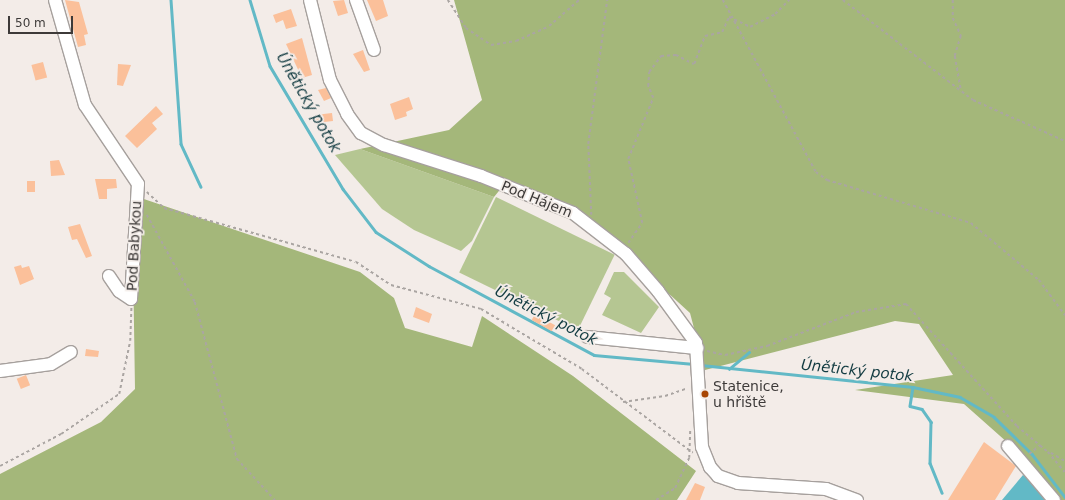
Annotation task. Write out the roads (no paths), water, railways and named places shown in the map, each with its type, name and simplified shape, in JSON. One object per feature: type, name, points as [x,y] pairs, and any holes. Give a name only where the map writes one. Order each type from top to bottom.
[{"type":"street","name":"Pod Babykou","points":[[55,0],[86,105],[138,184],[131,299],[119,291],[109,276]]},
{"type":"street","name":"Pod Hájem","points":[[310,0],[330,80],[347,114],[361,133],[384,145],[539,198],[592,225],[622,250],[683,322],[700,352],[705,457],[718,476],[738,483],[826,489],[857,500]]},
{"type":"street","points":[[356,0],[374,50]]},
{"type":"street","points":[[588,337],[700,352]]},
{"type":"street","points":[[0,371],[51,364],[71,352]]},
{"type":"street","points":[[1008,446],[1054,500]]},
{"type":"water","points":[[1023,475],[1030,479],[1045,500],[1002,500]]},
{"type":"waterway","points":[[171,0],[181,144],[201,187]]},
{"type":"waterway","name":"Únětický potok","points":[[250,0],[270,66],[343,189],[376,232],[429,266],[594,355],[694,364]]},
{"type":"waterway","points":[[729,369],[749,352]]},
{"type":"waterway","name":"Únětický potok","points":[[701,365],[913,387],[960,397],[994,417],[1032,454],[1065,497]]},
{"type":"waterway","points":[[913,387],[910,406],[922,409],[931,422],[930,463],[942,493]]},
{"type":"place","name":"Statenice, u hřiště","points":[[705,394]]}]
